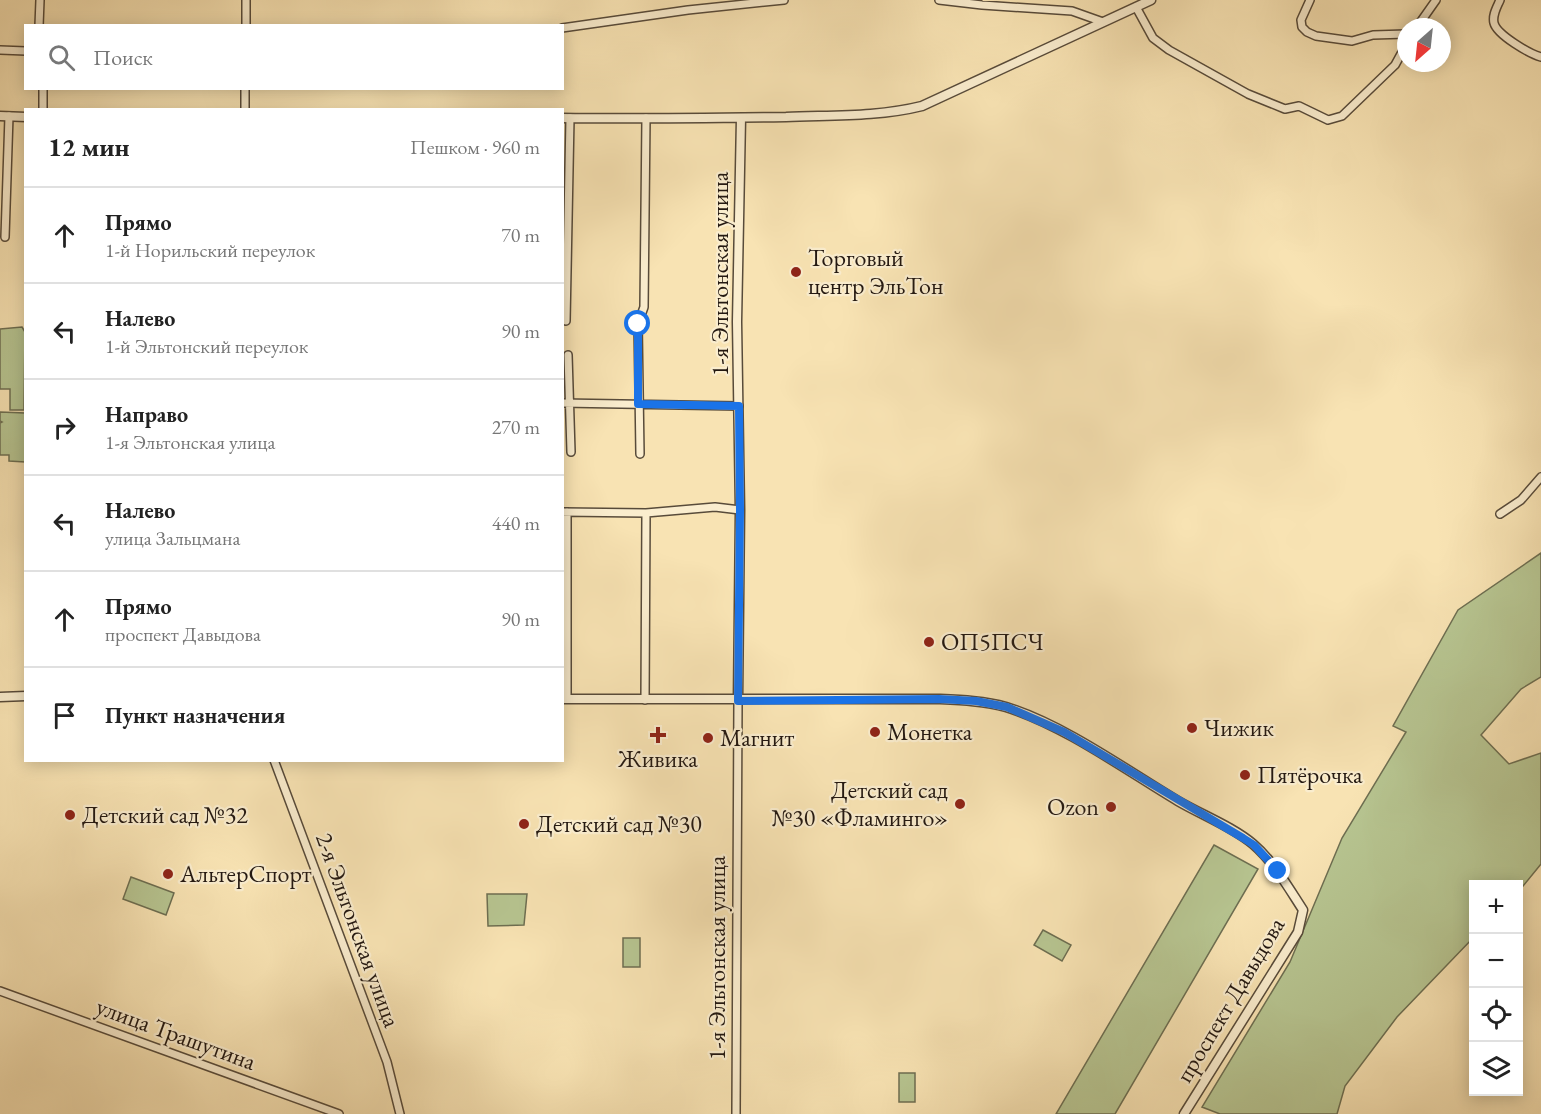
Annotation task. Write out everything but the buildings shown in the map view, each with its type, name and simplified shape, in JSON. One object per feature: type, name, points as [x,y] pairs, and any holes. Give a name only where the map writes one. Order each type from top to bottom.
[{"type":"street","points":[[39,24],[40,0]]},
{"type":"street","points":[[246,0],[246,24]]},
{"type":"street","points":[[564,28],[688,10],[784,0]]},
{"type":"street","points":[[939,0],[1072,11],[1103,22]]},
{"type":"street","points":[[566,321],[566,118],[741,118],[876,114],[922,106],[1151,0]]},
{"type":"street","points":[[1310,0],[1301,20],[1302,27],[1316,36],[1352,41],[1373,35],[1397,34]]},
{"type":"street","points":[[1424,18],[1437,0]]},
{"type":"street","points":[[1500,0],[1494,14],[1494,24],[1499,31],[1530,54],[1541,57]]},
{"type":"street","points":[[1136,7],[1153,38],[1169,50],[1248,94],[1285,109],[1299,106],[1328,120],[1342,116],[1397,61]]},
{"type":"street","points":[[0,50],[24,51]]},
{"type":"street","points":[[43,90],[43,108]]},
{"type":"street","points":[[245,90],[245,108]]},
{"type":"street","points":[[5,237],[4,116],[24,117]]},
{"type":"street","points":[[640,454],[638,324],[644,308],[646,118]]},
{"type":"street","name":"1-я Эльтонская улица","points":[[736,1114],[740,510],[737,322],[741,118]]},
{"type":"street","points":[[568,356],[566,403],[571,452]]},
{"type":"street","points":[[566,403],[739,406]]},
{"type":"street","points":[[1500,514],[1521,500],[1541,477]]},
{"type":"street","points":[[565,699],[565,512],[646,513],[715,507],[740,510]]},
{"type":"street","points":[[645,700],[646,513]]},
{"type":"street","points":[[0,697],[24,696]]},
{"type":"street","name":"проспект Давыдова","points":[[565,699],[738,701],[939,699],[976,701],[1007,707],[1064,732],[1254,845],[1278,871],[1303,910],[1298,933],[1184,1114]]},
{"type":"street","name":"2-я Эльтонская улица","points":[[275,762],[387,1062],[400,1114]]},
{"type":"street","name":"улица Трашутина","points":[[0,991],[339,1114]]},
{"type":"green space","points":[[22,327],[24,330],[24,410],[10,410],[10,389],[0,389],[0,329]]},
{"type":"green space","points":[[0,412],[24,413],[24,462],[9,461],[9,455],[0,455],[0,423],[2,422]]},
{"type":"green space","points":[[1541,553],[1541,677],[1521,689],[1481,735],[1509,764],[1541,753],[1541,864],[1523,886],[1523,880],[1469,880],[1469,942],[1397,1017],[1345,1086],[1337,1114],[1220,1114],[1202,1107],[1290,962],[1342,838],[1406,732],[1393,726],[1458,610]]},
{"type":"green space","points":[[1214,845],[1258,869],[1115,1114],[1056,1114]]},
{"type":"green space","points":[[131,877],[174,893],[166,915],[123,899]]},
{"type":"green space","points":[[487,894],[527,894],[524,925],[488,926]]},
{"type":"green space","points":[[1043,930],[1071,945],[1062,961],[1034,945]]},
{"type":"green space","points":[[623,938],[640,938],[640,967],[623,967]]},
{"type":"green space","points":[[899,1073],[915,1073],[915,1102],[899,1102]]},
{"type":"place","name":"Торговый центр ЭльТон","points":[[796,272]]},
{"type":"place","name":"ОП5ПСЧ","points":[[929,642]]},
{"type":"place","name":"Чижик","points":[[1192,728]]},
{"type":"place","name":"Монетка","points":[[875,732]]},
{"type":"place","name":"Живика","points":[[658,735]]},
{"type":"place","name":"Магнит","points":[[708,738]]},
{"type":"place","name":"Пятёрочка","points":[[1245,775]]},
{"type":"place","name":"Детский сад №30 «Фламинго»","points":[[960,804]]},
{"type":"place","name":"Ozon","points":[[1111,807]]},
{"type":"place","name":"Детский сад №32","points":[[70,815]]},
{"type":"place","name":"Детский сад №30","points":[[524,824]]},
{"type":"place","name":"АльтерСпорт","points":[[168,874]]},
{"type":"route","points":[[638,324],[638,404],[739,406],[738,701],[939,699],[976,701],[1007,707],[1064,732],[1243,838],[1254,845],[1278,871]]}]
